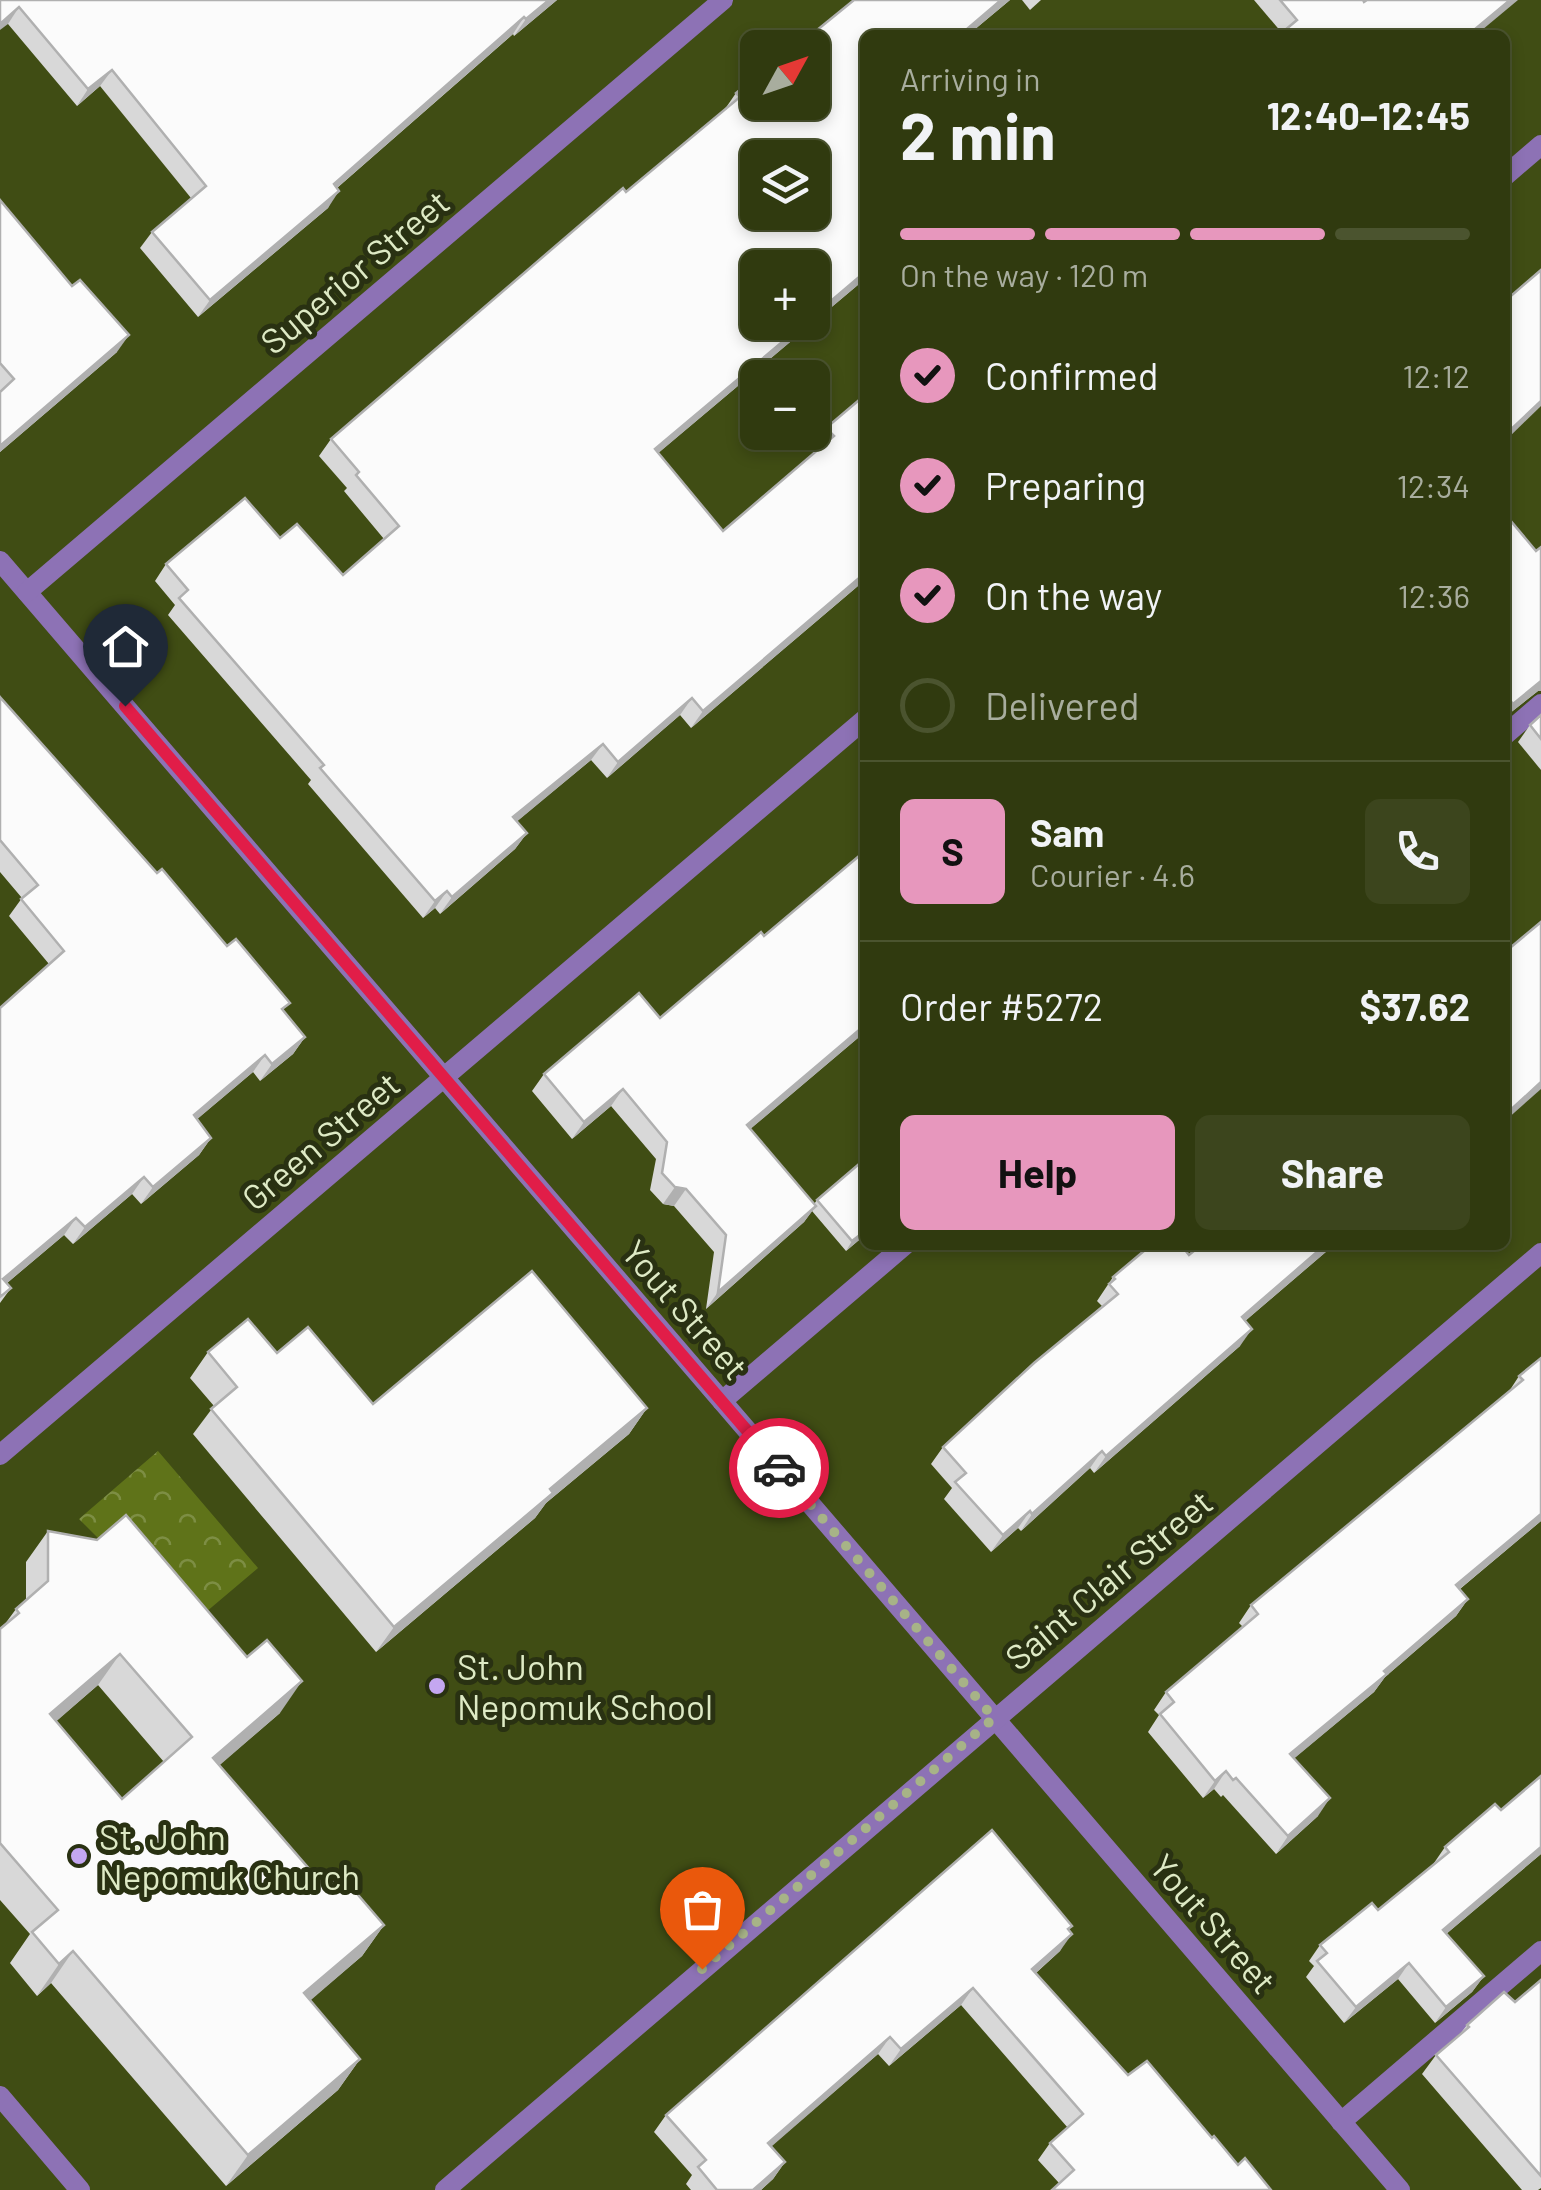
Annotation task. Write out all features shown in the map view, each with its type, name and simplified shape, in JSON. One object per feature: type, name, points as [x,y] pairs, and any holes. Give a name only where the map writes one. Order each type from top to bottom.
[{"type":"street","name":"Superior Street","points":[[26,592],[723,0]]},
{"type":"street","points":[[1510,172],[1541,145]]},
{"type":"street","name":"Yout Street","points":[[0,561],[1400,2190]]},
{"type":"street","points":[[1510,731],[1541,704]]},
{"type":"street","name":"Green Street","points":[[0,1455],[860,724]]},
{"type":"street","points":[[722,1401],[899,1250]]},
{"type":"street","name":"Saint Clair Street","points":[[445,2190],[1541,1253]]},
{"type":"street","points":[[1342,2122],[1541,1951]]},
{"type":"street","points":[[0,2096],[80,2190]]},
{"type":"green space","points":[[158,1451],[258,1568],[180,1634],[79,1519]]},
{"type":"building","points":[[0,0],[549,0],[524,17],[334,184],[339,191],[210,300],[152,232],[206,186],[112,70],[88,89],[19,7],[0,24]]},
{"type":"building","points":[[854,0],[1001,0],[966,30],[860,30],[860,276],[830,302],[830,250],[740,250],[740,340],[785,340],[761,360],[740,360],[740,378],[655,449],[723,531],[818,450],[830,450],[834,436],[830,425],[860,399],[860,577],[703,711],[692,698],[618,762],[603,744],[513,817],[527,833],[452,897],[447,891],[435,901],[179,598],[188,590],[166,564],[245,498],[280,538],[297,524],[343,575],[399,526],[331,439],[623,188],[626,192],[740,97],[740,120],[830,120],[830,30],[817,30]]},
{"type":"building","points":[[1280,0],[1510,0],[1474,30],[1285,30],[1297,20]]},
{"type":"building","points":[[0,200],[72,286],[80,280],[129,335],[0,446],[0,392],[14,379],[0,363]]},
{"type":"building","points":[[1541,270],[1541,401],[1510,430],[1510,297]]},
{"type":"building","points":[[1510,520],[1536,551],[1541,547],[1541,681],[1513,704]]},
{"type":"building","points":[[0,697],[157,873],[162,869],[227,946],[236,939],[290,1003],[282,1009],[305,1037],[272,1064],[265,1055],[194,1115],[211,1138],[153,1187],[144,1177],[85,1227],[76,1218],[3,1279],[11,1288],[0,1297],[0,1008],[64,951],[21,899],[38,885],[0,840]]},
{"type":"building","points":[[1541,715],[1541,739],[1530,725]]},
{"type":"building","points":[[860,855],[860,1029],[747,1125],[816,1206],[718,1292],[726,1235],[686,1189],[675,1187],[662,1173],[667,1142],[623,1089],[584,1122],[544,1074],[639,993],[660,1018],[761,932],[764,936]]},
{"type":"building","points":[[1541,922],[1541,1082],[1510,1110],[1510,948]]},
{"type":"building","points":[[859,1164],[860,1235],[852,1241],[817,1200]]},
{"type":"building","points":[[1145,1250],[1185,1250],[1189,1255],[1195,1250],[1319,1250],[1242,1317],[1252,1329],[1106,1456],[1102,1451],[1003,1535],[955,1482],[966,1473],[943,1447],[1034,1363],[1118,1294],[1109,1284]]},
{"type":"building","points":[[532,1271],[647,1408],[394,1627],[211,1409],[237,1387],[208,1352],[248,1319],[277,1353],[308,1327],[373,1404]]},
{"type":"building","points":[[1541,1358],[1541,1514],[1456,1585],[1468,1599],[1384,1671],[1387,1674],[1290,1754],[1330,1798],[1288,1836],[1236,1778],[1233,1780],[1226,1771],[1215,1781],[1160,1714],[1174,1702],[1166,1692],[1258,1614],[1251,1605],[1523,1380],[1519,1376]]},
{"type":"building","points":[[126,1515],[247,1657],[267,1640],[302,1681],[213,1758],[325,1887],[340,1874],[384,1925],[304,1993],[360,2059],[248,2155],[73,1951],[59,1964],[32,1932],[58,1910],[0,1843],[0,1629],[48,1581],[48,1531],[97,1540]],"holes":[[[120,1654],[192,1737],[122,1799],[50,1714]]]},
{"type":"building","points":[[1541,1776],[1541,1847],[1443,1930],[1484,1976],[1446,2007],[1409,1963],[1356,2007],[1317,1961],[1327,1953],[1320,1945],[1372,1903],[1378,1910],[1449,1852],[1445,1847],[1495,1804],[1501,1810]]},
{"type":"building","points":[[992,1830],[1072,1926],[1068,1929],[1072,1934],[1032,1969],[1128,2075],[1147,2061],[1212,2138],[1238,2165],[1245,2158],[1271,2190],[1052,2190],[1074,2170],[1050,2143],[1083,2114],[973,1988],[901,2049],[890,2037],[768,2143],[785,2162],[753,2190],[717,2190],[698,2167],[706,2160],[666,2115]]},
{"type":"building","points":[[1541,1980],[1541,2176],[1436,2055],[1504,1992],[1515,2002]]},
{"type":"way so far","points":[[702,1969],[994,1718],[779,1468]]},
{"type":"place","name":"St. John Nepomuk School","points":[[437,1686]]},
{"type":"place","name":"St. John Nepomuk Church","points":[[79,1856]]},
{"type":"route","points":[[125,706],[779,1468]]}]
